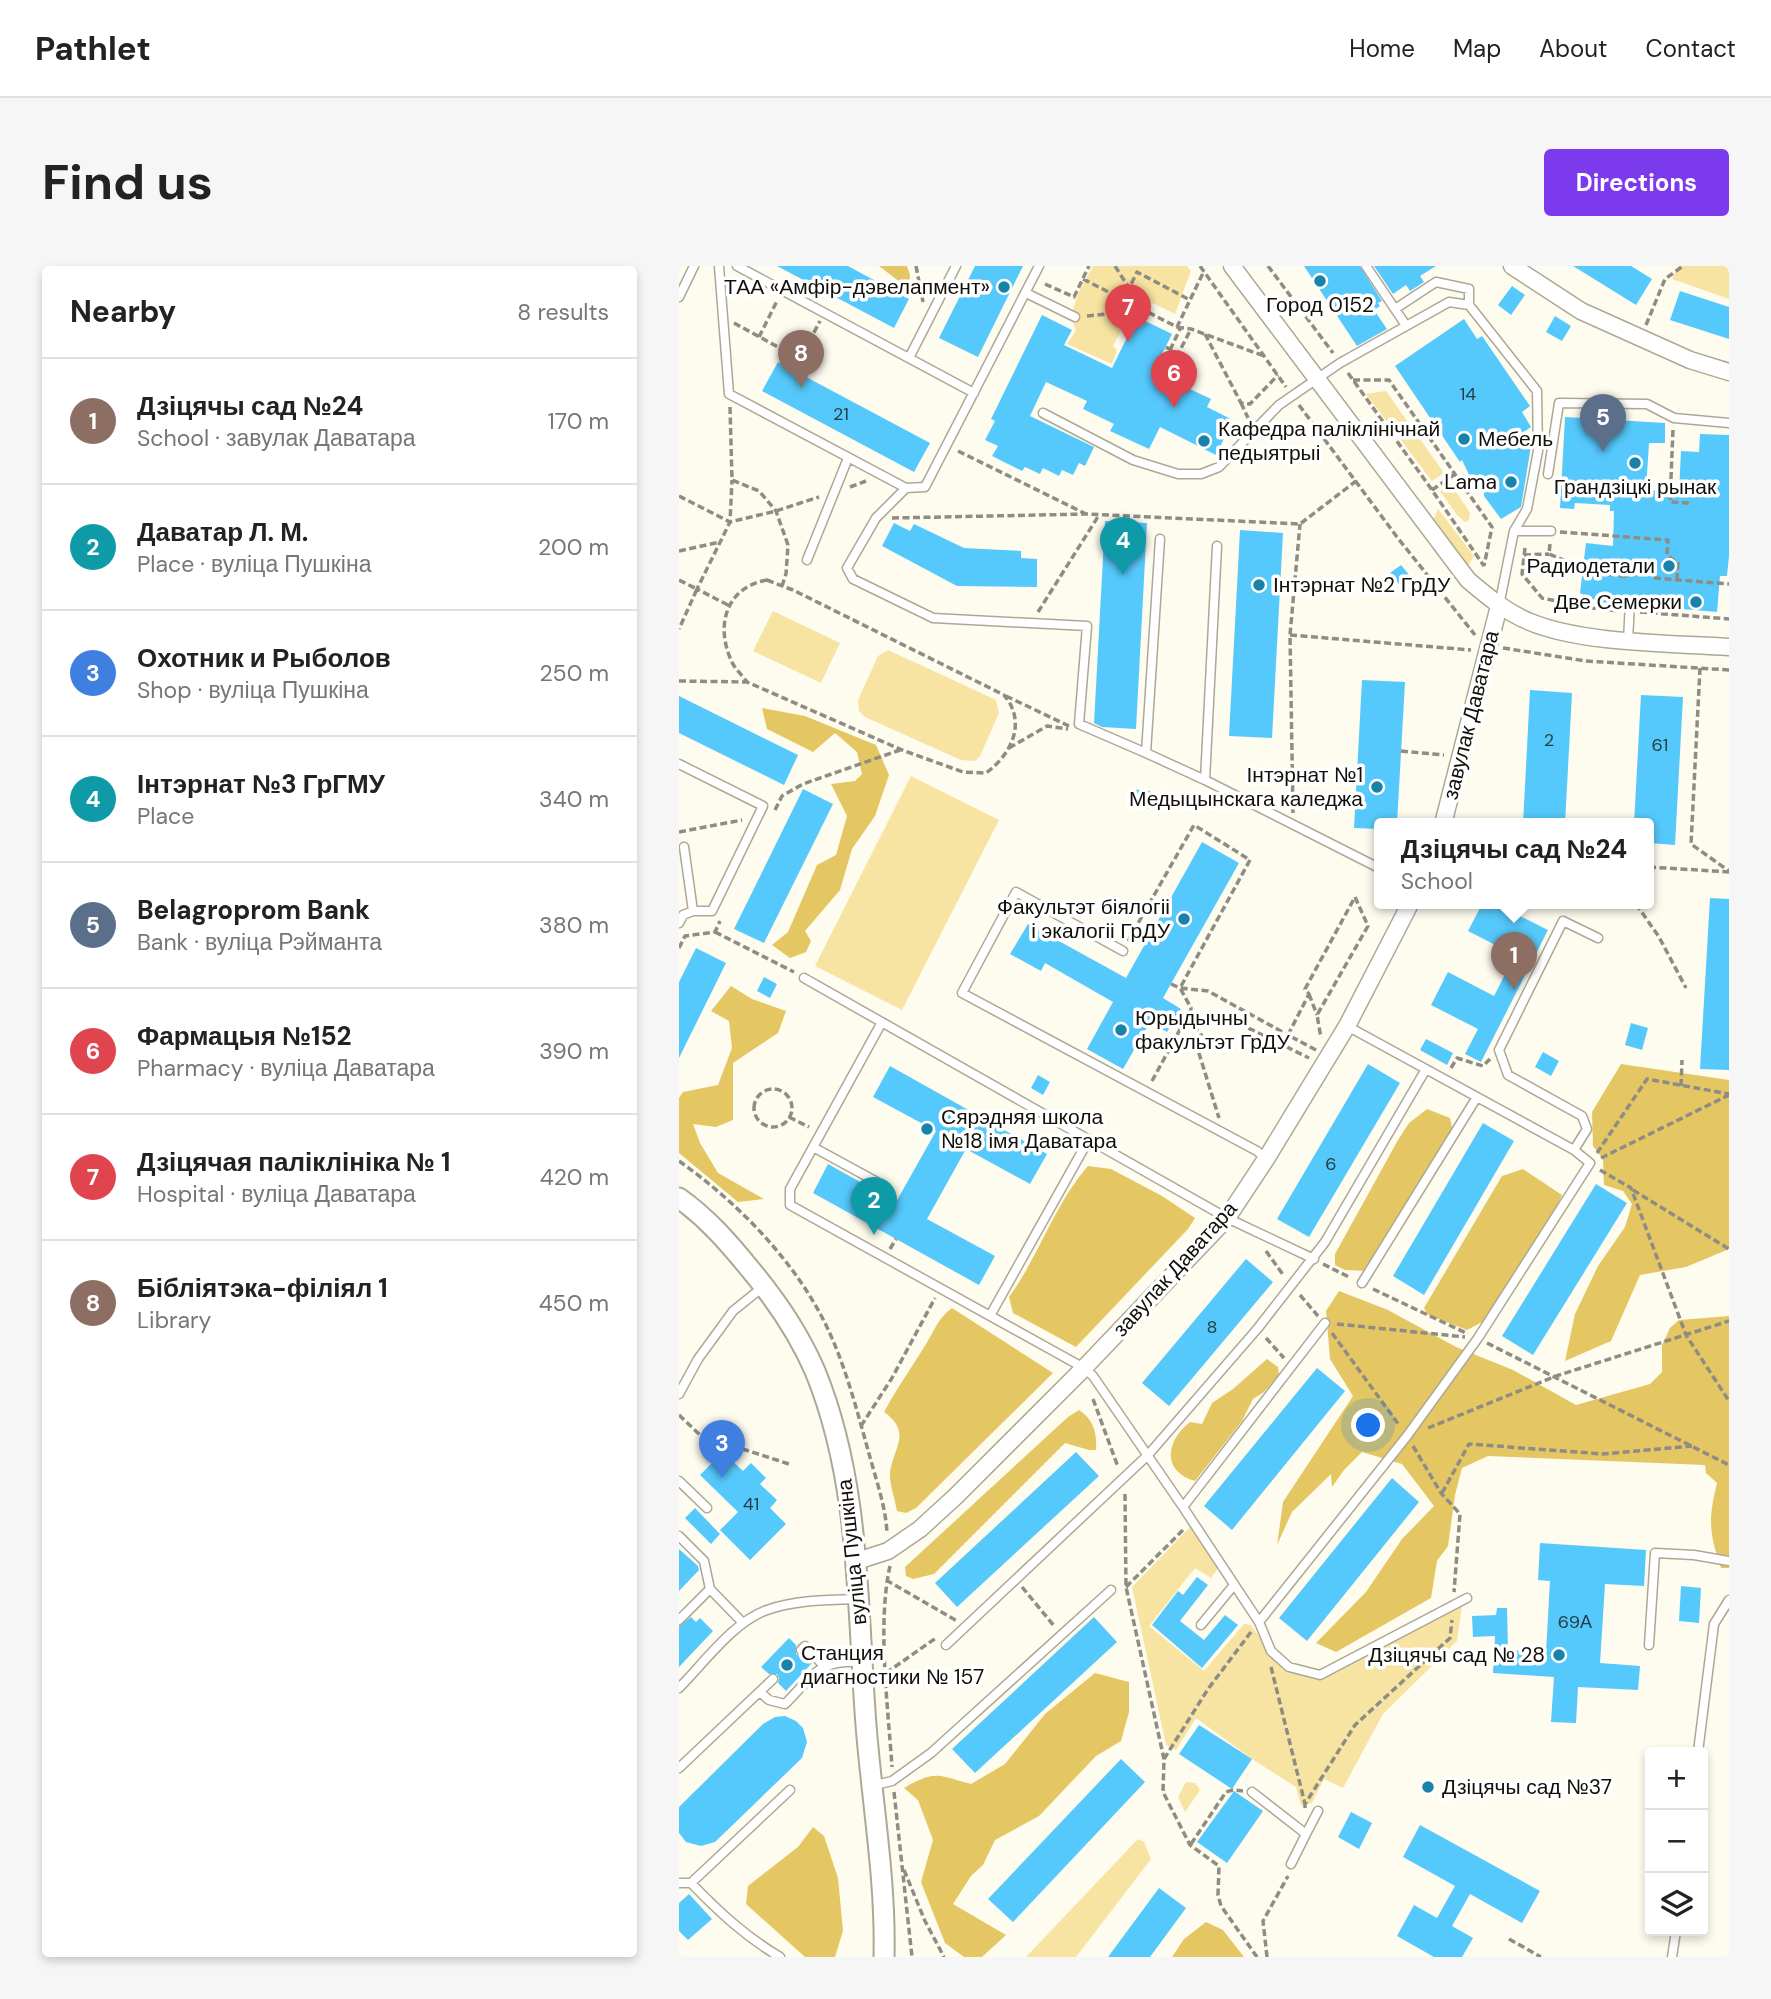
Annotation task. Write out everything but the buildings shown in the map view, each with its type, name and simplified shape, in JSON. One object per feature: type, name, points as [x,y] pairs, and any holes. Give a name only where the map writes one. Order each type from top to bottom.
[{"type":"street","points":[[1232,266],[1468,580],[1499,606],[1532,623],[1587,637],[1729,647]]},
{"type":"street","points":[[1512,266],[1581,311],[1640,340],[1729,372]]},
{"type":"street","name":"завулак Даватара","points":[[1445,818],[1499,606]]},
{"type":"street","name":"завулак Даватара","points":[[857,1561],[888,1551],[920,1529],[1084,1368],[1227,1218],[1266,1159],[1318,1063],[1347,1026],[1406,909]]},
{"type":"street","name":"вуліца Пушкіна","points":[[679,1199],[710,1223],[764,1286],[792,1325],[815,1371],[836,1436],[851,1511],[857,1561],[871,1786],[882,1884],[884,1957]]},
{"type":"lane","points":[[679,297],[694,266]]},
{"type":"lane","points":[[719,266],[729,394],[906,488],[925,486],[1039,266]]},
{"type":"lane","points":[[737,266],[974,393]]},
{"type":"lane","points":[[909,358],[955,266]]},
{"type":"lane","points":[[1366,266],[1405,324]]},
{"type":"lane","points":[[1395,309],[1436,282],[1469,289],[1469,305],[1537,391],[1538,451],[1527,509],[1514,531],[1499,606]]},
{"type":"lane","points":[[1026,293],[1075,317]]},
{"type":"lane","points":[[1043,413],[1133,460],[1178,474],[1201,474],[1219,467],[1292,395],[1340,363],[1405,324],[1449,302],[1469,305]]},
{"type":"lane","points":[[1548,474],[1559,403],[1647,404],[1674,418],[1729,423]]},
{"type":"lane","points":[[807,560],[848,458]]},
{"type":"lane","points":[[906,488],[876,518],[847,568],[853,579],[933,618],[1087,626],[1079,724],[1205,780],[1374,866]]},
{"type":"lane","points":[[1514,531],[1551,531]]},
{"type":"lane","points":[[1146,753],[1160,539]]},
{"type":"lane","points":[[1205,780],[1217,546]]},
{"type":"lane","points":[[1628,640],[1630,603]]},
{"type":"lane","points":[[679,764],[763,806],[712,911],[693,911],[683,915],[679,923]]},
{"type":"lane","points":[[684,847],[693,911]]},
{"type":"lane","points":[[1123,951],[1016,892],[962,993],[1223,1133],[1266,1159]]},
{"type":"lane","points":[[1574,1150],[1587,1129],[1581,1116],[1508,1074],[1499,1050],[1563,921],[1598,938]]},
{"type":"lane","points":[[804,978],[1227,1218],[1314,1259]]},
{"type":"lane","points":[[882,1021],[790,1189],[790,1205],[991,1314],[1084,1368],[1093,1376],[1259,1622],[1271,1651],[1289,1667],[1320,1675],[1467,1598]]},
{"type":"lane","points":[[1259,1622],[1407,1436],[1478,1338],[1590,1163],[1574,1150],[1347,1026]]},
{"type":"lane","points":[[947,1645],[1148,1455],[1258,1328],[1314,1259],[1426,1069]]},
{"type":"lane","points":[[1362,1283],[1477,1097]]},
{"type":"lane","points":[[991,1314],[1089,1139]]},
{"type":"lane","points":[[813,1147],[877,1182]]},
{"type":"lane","points":[[679,1394],[698,1359],[733,1311],[764,1286]]},
{"type":"lane","points":[[1183,1507],[1325,1323]]},
{"type":"lane","points":[[679,1481],[707,1508]]},
{"type":"lane","points":[[679,1536],[704,1560],[710,1589],[743,1623]]},
{"type":"lane","points":[[1649,1645],[1655,1553],[1694,1555],[1729,1561]]},
{"type":"lane","points":[[1201,1625],[1234,1585]]},
{"type":"lane","points":[[679,1620],[710,1589]]},
{"type":"lane","points":[[871,1786],[893,1781],[931,1753],[1111,1590]]},
{"type":"lane","points":[[679,1688],[743,1623],[766,1610],[801,1602],[859,1598]]},
{"type":"lane","points":[[1699,1747],[1714,1624],[1729,1600]]},
{"type":"lane","points":[[801,1650],[805,1646],[823,1665]]},
{"type":"lane","points":[[760,1692],[769,1700],[785,1704],[823,1665],[844,1661],[862,1662]]},
{"type":"lane","points":[[679,1768],[773,1679]]},
{"type":"lane","points":[[691,1884],[790,1790]]},
{"type":"lane","points":[[1252,1791],[1306,1834]]},
{"type":"lane","points":[[1291,1864],[1318,1811]]},
{"type":"lane","points":[[679,1883],[691,1884],[723,1917],[780,1957]]},
{"type":"lane","points":[[1672,1957],[1675,1936]]},
{"type":"path","points":[[916,266],[927,321]]},
{"type":"path","points":[[1038,299],[1046,282],[1075,297],[1089,266]]},
{"type":"path","points":[[1115,266],[1129,288]]},
{"type":"path","points":[[1135,266],[1137,272],[1190,300]]},
{"type":"path","points":[[1200,266],[1356,481],[1475,635],[1473,650],[1290,635]]},
{"type":"path","points":[[1268,266],[1353,380],[1484,566],[1492,527],[1389,380],[1353,380]]},
{"type":"path","points":[[1640,340],[1665,279],[1683,266]]},
{"type":"path","points":[[1191,330],[1178,354],[1168,348],[1204,271]]},
{"type":"path","points":[[1075,317],[1117,313],[1137,272]]},
{"type":"path","points":[[1083,279],[1179,327],[1264,356]]},
{"type":"path","points":[[759,337],[783,290]]},
{"type":"path","points":[[723,317],[800,359],[815,330]]},
{"type":"path","points":[[1205,334],[1254,430]]},
{"type":"path","points":[[1241,403],[1250,404],[1278,375]]},
{"type":"path","points":[[679,629],[730,522],[732,480],[729,394]]},
{"type":"path","points":[[1674,418],[1670,502],[1689,503]]},
{"type":"path","points":[[947,445],[1087,514]]},
{"type":"path","points":[[1432,490],[1455,474]]},
{"type":"path","points":[[732,480],[759,491],[776,511],[788,545],[786,574],[782,586]]},
{"type":"path","points":[[876,518],[1099,514],[1300,524],[1356,481]]},
{"type":"path","points":[[679,496],[730,522],[776,511]]},
{"type":"path","points":[[1032,623],[1099,514]]},
{"type":"path","points":[[1293,825],[1290,635],[1300,524]]},
{"type":"path","points":[[1522,574],[1527,531]]},
{"type":"path","points":[[1549,554],[1551,531],[1668,540],[1667,555],[1678,563],[1677,580]]},
{"type":"path","points":[[679,551],[720,542]]},
{"type":"path","points":[[1524,555],[1549,554],[1595,573],[1630,577]]},
{"type":"path","points":[[1654,578],[1729,584]]},
{"type":"path","points":[[679,580],[728,605]]},
{"type":"path","points":[[679,681],[747,682],[902,750],[963,772],[986,773],[1003,759],[1016,728],[1016,713],[1005,695],[767,580],[747,586],[728,605],[723,630],[731,662],[747,682]]},
{"type":"path","points":[[1501,648],[1586,661],[1729,670]]},
{"type":"path","points":[[1700,668],[1692,844],[1729,872]]},
{"type":"path","points":[[1009,748],[1047,726],[1069,729]]},
{"type":"path","points":[[772,815],[782,796],[803,784],[902,750]]},
{"type":"path","points":[[1401,751],[1450,755]]},
{"type":"path","points":[[679,832],[758,817]]},
{"type":"path","points":[[1123,951],[1193,825],[1250,860],[1180,988]]},
{"type":"path","points":[[1654,867],[1729,872]]},
{"type":"path","points":[[1318,1015],[1368,926],[1355,897],[1305,989],[1318,1015],[1321,1038]]},
{"type":"path","points":[[1640,909],[1660,937],[1686,988]]},
{"type":"path","points":[[715,932],[721,920]]},
{"type":"path","points":[[679,948],[685,936],[715,932],[804,978]]},
{"type":"path","points":[[1171,984],[1208,992],[1316,1049],[1318,1063]]},
{"type":"path","points":[[1180,988],[1191,1008],[1190,1025]]},
{"type":"path","points":[[1284,1045],[1309,994]]},
{"type":"path","points":[[1146,1092],[1191,1008]]},
{"type":"path","points":[[1190,1025],[1222,1015],[1318,1063]]},
{"type":"path","points":[[1190,1025],[1200,1032],[1203,1040],[1198,1050],[1223,1133]]},
{"type":"path","points":[[1450,1071],[1457,1058],[1483,1066],[1499,1050]]},
{"type":"path","points":[[1681,1086],[1682,1060]]},
{"type":"path","points":[[1590,1163],[1647,1079],[1729,1095]]},
{"type":"path","points":[[775,1088],[786,1094],[792,1105],[789,1117],[774,1127],[762,1123],[757,1119],[753,1107],[758,1095],[775,1088]]},
{"type":"path","points":[[1590,1163],[1729,1095]]},
{"type":"path","points":[[789,1117],[821,1133]]},
{"type":"path","points":[[1590,1163],[1729,1249]]},
{"type":"path","points":[[1631,1188],[1686,1335],[1729,1401]]},
{"type":"path","points":[[1251,1229],[1292,1287],[1325,1323],[1407,1436],[1441,1493],[1460,1514],[1450,1638],[1355,1725],[1305,1804]]},
{"type":"path","points":[[1314,1259],[1556,1376],[1729,1465]]},
{"type":"path","points":[[862,1426],[929,1310],[938,1286]]},
{"type":"path","points":[[1407,1436],[1556,1376],[1729,1321]]},
{"type":"path","points":[[1325,1323],[1478,1338]]},
{"type":"path","points":[[1258,1328],[1292,1367]]},
{"type":"path","points":[[1090,1392],[1119,1471],[1125,1478],[1126,1587],[1164,1759],[1163,1792],[1190,1845],[1219,1866],[1218,1895],[1221,1906],[1257,1957]]},
{"type":"path","points":[[679,1415],[701,1435],[792,1465]]},
{"type":"path","points":[[1441,1493],[1469,1444],[1603,1454],[1694,1446]]},
{"type":"path","points":[[1111,1590],[1126,1587],[1191,1521]]},
{"type":"path","points":[[891,1567],[899,1560]]},
{"type":"path","points":[[886,1580],[957,1620]]},
{"type":"path","points":[[1024,1591],[1044,1617]]},
{"type":"path","points":[[1164,1759],[1208,1689],[1259,1622]]},
{"type":"path","points":[[1269,1663],[1305,1804],[1306,1834]]},
{"type":"path","points":[[1190,1845],[1226,1792],[1252,1791]]},
{"type":"path","points":[[1267,1957],[1263,1921],[1289,1874],[1291,1864]]},
{"type":"path","points":[[902,1866],[925,1921],[944,1957]]},
{"type":"path","points":[[1509,1938],[1541,1957]]},
{"type":"shaded area","points":[[879,266],[907,266],[910,275],[909,289]]},
{"type":"shaded area","points":[[1093,266],[1187,266],[1191,271],[1175,314],[1140,297],[1113,346],[1117,350],[1112,364],[1067,344],[1076,330],[1073,314],[1077,297]]},
{"type":"shaded area","points":[[1678,266],[1729,266],[1729,299],[1672,279]]},
{"type":"shaded area","points":[[1386,391],[1444,473],[1432,481],[1366,394]]},
{"type":"shaded area","points":[[1451,484],[1470,513],[1469,520],[1465,522],[1440,491]]},
{"type":"shaded area","points":[[1438,509],[1474,556],[1467,567],[1432,523]]},
{"type":"shaded area","points":[[773,611],[840,643],[821,683],[753,651]]},
{"type":"shaded area","points":[[888,650],[996,700],[999,713],[980,756],[975,761],[961,760],[865,717],[859,711],[858,700],[878,656]]},
{"type":"shaded area","points":[[762,708],[805,716],[876,745],[889,775],[875,816],[852,849],[840,890],[805,931],[811,941],[806,952],[790,958],[772,945],[788,932],[817,865],[836,855],[847,816],[831,784],[855,781],[862,774],[857,752],[835,733],[813,752],[767,729]]},
{"type":"shaded area","points":[[911,776],[999,820],[902,1010],[815,966]]},
{"type":"shaded area","points":[[731,986],[752,999],[786,1011],[778,1033],[733,1063],[733,1120],[716,1127],[693,1124],[700,1143],[718,1173],[764,1199],[738,1202],[679,1153],[679,1098],[683,1092],[718,1085],[732,1048],[729,1021],[711,1011]]},
{"type":"shaded area","points":[[1621,1064],[1729,1080],[1729,1249],[1686,1267],[1640,1275],[1611,1341],[1565,1361],[1575,1314],[1598,1266],[1625,1227],[1632,1204],[1623,1191],[1604,1185],[1603,1159],[1593,1146],[1592,1112]]},
{"type":"shaded area","points":[[1427,1109],[1450,1118],[1453,1132],[1367,1271],[1345,1270],[1335,1265],[1335,1254],[1398,1140],[1409,1123]]},
{"type":"shaded area","points":[[1088,1166],[1111,1169],[1162,1196],[1195,1218],[1188,1229],[1076,1347],[1013,1313],[1009,1297],[1066,1197]]},
{"type":"shaded area","points":[[1523,1169],[1562,1195],[1553,1214],[1486,1320],[1467,1330],[1428,1315],[1424,1308],[1502,1176]]},
{"type":"shaded area","points":[[1339,1291],[1388,1310],[1456,1347],[1513,1370],[1576,1405],[1650,1384],[1662,1372],[1662,1345],[1670,1328],[1679,1320],[1729,1316],[1729,1568],[1721,1568],[1714,1545],[1711,1517],[1717,1483],[1706,1473],[1705,1465],[1488,1456],[1462,1468],[1455,1495],[1448,1546],[1437,1561],[1431,1598],[1336,1652],[1316,1643],[1366,1592],[1402,1539],[1434,1506],[1402,1464],[1362,1452],[1332,1487],[1331,1474],[1292,1512],[1277,1545],[1283,1502],[1353,1396],[1330,1359],[1326,1311]]},
{"type":"shaded area","points":[[952,1308],[1053,1373],[916,1508],[906,1513],[897,1511],[890,1472],[899,1433],[892,1419],[884,1412],[940,1320]]},
{"type":"shaded area","points":[[1267,1359],[1278,1367],[1279,1375],[1264,1392],[1253,1399],[1242,1421],[1195,1481],[1184,1476],[1172,1463],[1172,1446],[1176,1438],[1190,1422],[1202,1424],[1212,1403],[1233,1389]]},
{"type":"shaded area","points":[[1079,1410],[1093,1427],[1096,1450],[1065,1443],[934,1574],[913,1579],[906,1576],[905,1567],[1068,1417]]},
{"type":"shaded area","points":[[1191,1526],[1218,1568],[1211,1578],[1195,1568],[1149,1626],[1204,1671],[1244,1624],[1251,1625],[1274,1658],[1289,1671],[1319,1679],[1462,1605],[1457,1641],[1383,1714],[1343,1788],[1324,1779],[1312,1803],[1301,1806],[1296,1787],[1196,1718],[1176,1750],[1166,1745],[1132,1587]]},
{"type":"shaded area","points":[[1095,1673],[1129,1682],[1129,1712],[1121,1741],[1096,1756],[1039,1816],[995,1840],[983,1865],[971,1876],[953,1904],[1006,1935],[982,1957],[964,1957],[945,1943],[921,1882],[933,1840],[918,1800],[904,1788],[930,1776],[971,1784],[1005,1764],[1045,1714]]},
{"type":"shaded area","points":[[1186,1782],[1195,1783],[1200,1790],[1185,1812],[1178,1797]]},
{"type":"shaded area","points":[[813,1827],[824,1836],[838,1878],[843,1931],[835,1957],[805,1957],[746,1904],[748,1886],[798,1847]]},
{"type":"shaded area","points":[[1138,1839],[1144,1842],[1151,1859],[1076,1957],[1026,1957]]},
{"type":"shaded area","points":[[1206,1922],[1223,1930],[1244,1957],[1172,1957],[1184,1939]]},
{"type":"place","name":"Город 0152","points":[[1320,281]]},
{"type":"place","name":"ТАА «Амфір-дэвелапмент»","points":[[1004,287]]},
{"type":"place","name":"Дзіцячая паліклініка № 1","points":[[1128,342]]},
{"type":"place","name":"Бібліятэка-філіял 1","points":[[801,388]]},
{"type":"place","name":"Фармацыя №152","points":[[1174,408]]},
{"type":"place","name":"Мебель","points":[[1464,439]]},
{"type":"place","name":"Кафедра паліклінічнай педыятрыі","points":[[1204,441]]},
{"type":"place","name":"Belagroprom Bank","points":[[1603,452]]},
{"type":"place","name":"Грандзіцкі рынак","points":[[1635,463]]},
{"type":"place","name":"Lama","points":[[1511,482]]},
{"type":"place","name":"Радиодетали","points":[[1669,566]]},
{"type":"place","name":"Інтэрнат №3 ГрГМУ","points":[[1123,575]]},
{"type":"place","name":"Інтэрнат №2 ГрДУ","points":[[1259,585]]},
{"type":"place","name":"Две Семерки","points":[[1696,602]]},
{"type":"place","name":"Інтэрнат №1 Медыцынскага каледжа","points":[[1377,787]]},
{"type":"place","name":"Факультэт біялогіі і экалогіі ГрДУ","points":[[1184,919]]},
{"type":"place","name":"Дзіцячы сад №24","points":[[1514,990]]},
{"type":"place","name":"Юрыдычны факультэт ГрДУ","points":[[1121,1030]]},
{"type":"place","name":"Сярэдняя школа №18 імя Даватара","points":[[927,1129]]},
{"type":"place","name":"Даватар Л. М.","points":[[874,1235]]},
{"type":"place","name":"Охотник и Рыболов","points":[[722,1478]]},
{"type":"place","name":"Дзіцячы сад № 28","points":[[1559,1655]]},
{"type":"place","name":"Станция диагностики № 157","points":[[787,1665]]},
{"type":"place","name":"Дзіцячы сад №37","points":[[1428,1787]]}]
